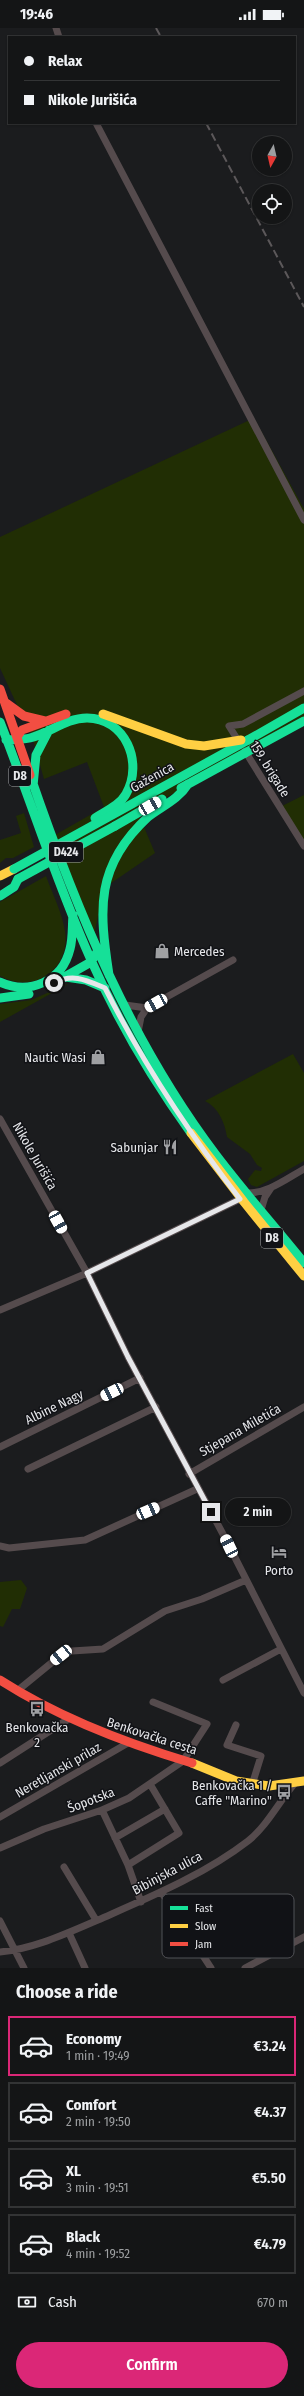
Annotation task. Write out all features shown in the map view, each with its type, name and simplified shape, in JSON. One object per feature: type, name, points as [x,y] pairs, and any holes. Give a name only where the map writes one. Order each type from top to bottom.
[{"type":"main road","name":"D8","points":[[0,689],[50,833],[97,952],[138,1032],[175,1094],[243,1196],[304,1276]]},
{"type":"main road","points":[[6,703],[23,717],[48,725]]},
{"type":"main road","name":"Gaženica","points":[[0,876],[304,708]]},
{"type":"main road","points":[[6,740],[17,737],[31,738],[48,725],[67,714],[85,712],[102,717],[120,718],[174,742],[187,745],[199,746],[248,740]]},
{"type":"main road","points":[[74,835],[80,827],[120,801],[132,780],[133,757],[129,746],[123,735],[102,717]]},
{"type":"main road","name":"Gaženica","points":[[18,878],[304,721]]},
{"type":"main road","name":"D8","points":[[0,722],[92,962],[134,1045],[174,1109],[209,1160],[243,1196],[261,1210],[304,1263]]},
{"type":"main road","points":[[33,786],[36,755],[48,725]]},
{"type":"main road","points":[[109,975],[101,920],[104,888],[112,863],[134,830],[162,807],[183,794],[188,784]]},
{"type":"main road","points":[[0,896],[14,887],[18,878]]},
{"type":"main road","name":"D424","points":[[0,889],[18,878]]},
{"type":"main road","points":[[0,982],[18,989],[31,988],[54,978],[66,963],[71,949],[73,915]]},
{"type":"main road","points":[[0,998],[30,994],[66,977],[92,962],[97,952]]},
{"type":"main road","points":[[66,977],[86,980],[105,988]]},
{"type":"main road","name":"Benkovačka cesta","points":[[0,1680],[17,1691],[98,1732],[252,1785],[269,1786],[300,1781]]},
{"type":"street","points":[[97,124],[304,520]]},
{"type":"street","name":"159. brigade","points":[[304,691],[242,724],[229,726],[251,758],[304,846]]},
{"type":"street","points":[[138,1032],[140,1017],[147,1008],[233,960]]},
{"type":"street","points":[[125,1005],[147,1008]]},
{"type":"street","name":"Nikole Jurišića","points":[[0,1119],[87,1273],[189,1474],[304,1693]]},
{"type":"street","points":[[0,1310],[87,1273],[243,1196],[271,1188],[304,1169]]},
{"type":"street","points":[[261,1210],[265,1197],[271,1188]]},
{"type":"street","name":"Albine Nagy","points":[[0,1447],[140,1378]]},
{"type":"street","points":[[28,1469],[156,1407]]},
{"type":"street","name":"Stjepana Miletića","points":[[189,1474],[304,1407]]},
{"type":"street","points":[[0,1546],[9,1548],[85,1540],[197,1489]]},
{"type":"street","points":[[17,1691],[61,1655],[72,1651],[103,1649],[165,1611],[202,1599],[246,1580]]},
{"type":"street","points":[[223,1680],[281,1650]]},
{"type":"street","points":[[153,1702],[207,1724],[183,1760]]},
{"type":"street","points":[[0,1762],[70,1718]]},
{"type":"street","points":[[236,1725],[227,1745],[261,1756],[252,1785]]},
{"type":"street","name":"Neretljanski prilaz","points":[[0,1816],[128,1743]]},
{"type":"street","name":"Šopotska","points":[[0,1848],[44,1829],[102,1810],[129,1798],[183,1760]]},
{"type":"street","name":"Bibinjska ulica","points":[[0,1952],[15,1950],[69,1933],[96,1920],[162,1893],[249,1840],[300,1781]]},
{"type":"street","points":[[128,1865],[179,1833],[150,1784]]},
{"type":"street","points":[[115,1838],[165,1809]]},
{"type":"street","points":[[102,1810],[128,1865],[141,1902]]},
{"type":"street","points":[[64,1867],[96,1920]]},
{"type":"street","points":[[0,1921],[24,1968]]},
{"type":"street","points":[[69,1933],[85,1968]]},
{"type":"street","points":[[294,1944],[303,1939]]},
{"type":"street","points":[[204,1958],[211,1968]]},
{"type":"street","points":[[245,1968],[265,1958]]},
{"type":"green space","points":[[254,418],[304,509],[304,721],[138,813],[155,853],[104,888],[93,940],[48,839],[104,807],[87,762],[44,779],[25,712],[17,705],[0,668],[0,537]]},
{"type":"green space","points":[[304,795],[304,846],[280,807]]},
{"type":"green space","points":[[24,813],[34,847],[13,858],[6,858],[0,863],[0,840],[21,833],[16,816]]},
{"type":"green space","points":[[46,876],[64,924],[65,945],[62,957],[56,967],[48,975],[37,980],[25,982],[13,981],[0,976],[0,902]]},
{"type":"green space","points":[[70,983],[0,1022],[0,1004],[31,1000]]},
{"type":"green space","points":[[293,1054],[304,1073],[304,1161],[257,1187],[251,1185],[248,1179],[255,1170],[261,1171],[262,1168],[257,1165],[250,1154],[227,1137],[225,1126],[217,1111],[205,1101]]},
{"type":"green space","points":[[21,1580],[27,1588],[20,1609],[12,1609],[3,1627],[0,1626],[0,1582]]},
{"type":"railway","points":[[156,28],[160,36]]},
{"type":"railway","points":[[207,124],[304,307]]},
{"type":"traffic: fast","points":[[248,740],[304,708]]},
{"type":"traffic: fast","points":[[6,740],[24,739],[37,736],[72,720],[79,719],[87,718],[100,720],[112,725],[128,744],[132,756],[133,769],[131,782],[123,798],[112,808],[95,818]]},
{"type":"traffic: fast","points":[[245,753],[304,721]]},
{"type":"traffic: fast","points":[[0,722],[66,901],[101,983],[149,1071],[191,1133]]},
{"type":"traffic: fast","points":[[33,786],[36,755],[49,730]]},
{"type":"traffic: fast","points":[[14,869],[248,740]]},
{"type":"traffic: fast","points":[[181,788],[245,753]]},
{"type":"traffic: fast","points":[[30,775],[66,875],[86,924],[131,1020],[185,1111],[216,1155],[304,1263]]},
{"type":"traffic: fast","points":[[109,975],[103,929],[103,909],[105,890],[110,871],[118,853],[131,835],[148,817],[180,794],[188,784]]},
{"type":"traffic: fast","points":[[115,826],[162,799]]},
{"type":"traffic: fast","points":[[18,879],[115,826]]},
{"type":"traffic: fast","points":[[0,896],[14,887],[18,879]]},
{"type":"traffic: fast","points":[[0,982],[11,986],[33,986],[43,983],[60,970],[70,949],[73,915]]},
{"type":"traffic: fast","points":[[54,983],[91,962],[97,952]]},
{"type":"traffic: fast","points":[[66,977],[86,980],[105,988]]},
{"type":"traffic: fast","points":[[0,998],[29,994]]},
{"type":"traffic: slow","points":[[103,714],[186,744],[204,746],[241,740]]},
{"type":"traffic: slow","points":[[0,876],[14,869]]},
{"type":"traffic: slow","points":[[191,1133],[304,1276]]},
{"type":"traffic: slow","points":[[192,1763],[236,1781],[269,1786],[304,1781]]},
{"type":"traffic: jam","points":[[0,689],[30,775]]},
{"type":"traffic: jam","points":[[6,703],[24,716],[45,721]]},
{"type":"traffic: jam","points":[[17,737],[22,730],[66,714]]},
{"type":"traffic: jam","points":[[0,1680],[22,1694],[69,1718],[117,1738],[192,1763]]},
{"type":"place","name":"Mercedes","points":[[162,951]]},
{"type":"place","name":"Nautic Wasi","points":[[98,1057]]},
{"type":"place","name":"Sabunjar","points":[[170,1147]]},
{"type":"place","name":"Porto","points":[[279,1552]]},
{"type":"place","name":"Benkovačka 2","points":[[37,1709]]},
{"type":"place","name":"Benkovačka 1 / Caffe \"Marino\"","points":[[284,1792]]},
{"type":"route","points":[[54,983],[66,977],[72,977],[86,980],[105,988],[134,1045],[174,1109],[209,1160],[240,1199],[87,1273],[128,1357],[156,1407],[197,1489],[211,1512]]}]
